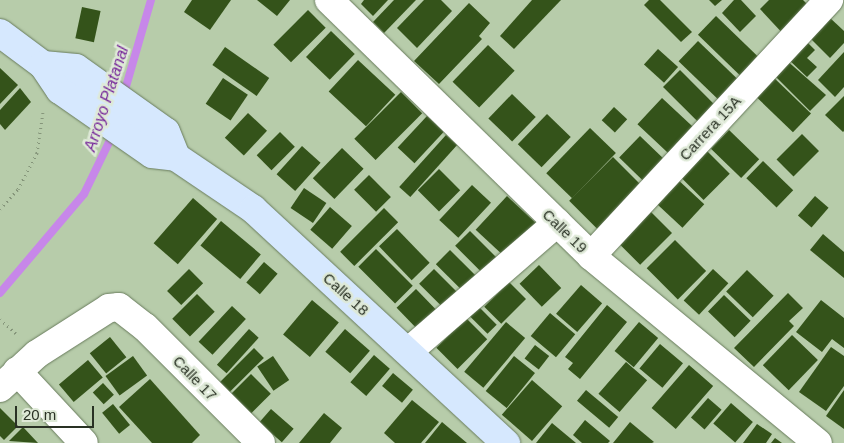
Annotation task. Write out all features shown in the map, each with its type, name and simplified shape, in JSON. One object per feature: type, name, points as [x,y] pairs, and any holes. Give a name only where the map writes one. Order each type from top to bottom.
[{"type":"main road","name":"Calle 18","points":[[0,33],[43,65],[60,90],[89,110],[165,148],[252,209],[410,351],[506,443]]},
{"type":"main road","name":"Calle 18","points":[[43,65],[76,68],[104,88],[165,148]]},
{"type":"street","name":"Calle 19","points":[[329,0],[591,256],[818,443]]},
{"type":"street","name":"Carrera 15A","points":[[591,256],[829,0]]},
{"type":"street","points":[[835,0],[844,8]]},
{"type":"street","points":[[410,351],[558,223]]},
{"type":"street","name":"Calle 17","points":[[9,380],[37,354],[109,308],[119,307],[129,312],[247,439]]},
{"type":"street","points":[[9,380],[84,443]]},
{"type":"path","points":[[0,209],[18,189],[37,153],[44,107]]},
{"type":"path","points":[[0,319],[10,328]]},
{"type":"building","points":[[192,0],[231,0],[210,30],[184,12]]},
{"type":"building","points":[[257,0],[290,0],[277,16]]},
{"type":"building","points":[[364,0],[388,0],[373,16],[361,4]]},
{"type":"building","points":[[394,0],[416,0],[384,33],[373,22]]},
{"type":"building","points":[[424,0],[441,0],[452,11],[417,48],[397,28]]},
{"type":"building","points":[[532,0],[561,0],[514,49],[500,36]]},
{"type":"building","points":[[649,0],[660,0],[692,32],[681,42],[644,5]]},
{"type":"building","points":[[709,0],[722,0],[715,6]]},
{"type":"building","points":[[734,0],[741,0],[756,16],[740,32],[722,13]]},
{"type":"building","points":[[769,0],[803,0],[813,10],[786,37],[760,9]]},
{"type":"building","points":[[469,3],[490,23],[479,36],[482,39],[439,84],[414,61]]},
{"type":"building","points":[[82,7],[101,11],[94,42],[75,38]]},
{"type":"building","points":[[308,10],[326,28],[291,62],[273,45]]},
{"type":"building","points":[[716,16],[762,60],[744,79],[698,35]]},
{"type":"building","points":[[828,16],[844,31],[844,43],[830,58],[809,37]]},
{"type":"building","points":[[331,31],[355,54],[330,80],[306,57]]},
{"type":"building","points":[[805,40],[815,50],[807,58],[817,67],[807,77],[787,58]]},
{"type":"building","points":[[698,41],[742,83],[722,104],[679,61]]},
{"type":"building","points":[[488,45],[515,71],[479,107],[453,82]]},
{"type":"building","points":[[225,47],[269,78],[257,96],[212,65]]},
{"type":"building","points":[[658,49],[678,67],[664,83],[644,65]]},
{"type":"building","points":[[844,52],[844,87],[835,97],[818,80]]},
{"type":"building","points":[[785,59],[826,95],[810,111],[772,73]]},
{"type":"building","points":[[358,60],[395,95],[366,126],[329,91]]},
{"type":"building","points":[[0,68],[18,85],[0,104]]},
{"type":"building","points":[[680,70],[715,105],[698,122],[663,87]]},
{"type":"building","points":[[770,74],[811,114],[793,132],[752,93]]},
{"type":"building","points":[[223,78],[248,95],[231,120],[206,104]]},
{"type":"building","points":[[20,88],[31,102],[5,130],[0,124],[0,110]]},
{"type":"building","points":[[401,92],[422,113],[376,160],[354,139]]},
{"type":"building","points":[[512,94],[536,117],[512,141],[488,118]]},
{"type":"building","points":[[844,96],[844,131],[843,132],[825,115]]},
{"type":"building","points":[[662,98],[696,130],[672,156],[637,124]]},
{"type":"building","points":[[614,107],[627,119],[615,132],[602,120]]},
{"type":"building","points":[[248,113],[267,131],[244,156],[225,138]]},
{"type":"building","points":[[547,114],[571,137],[542,167],[518,144]]},
{"type":"building","points":[[427,116],[444,132],[414,163],[398,147]]},
{"type":"building","points":[[590,128],[616,153],[572,198],[546,173]]},
{"type":"building","points":[[729,130],[759,159],[741,178],[711,149]]},
{"type":"building","points":[[280,132],[295,147],[272,170],[257,155]]},
{"type":"building","points":[[802,134],[819,151],[794,176],[777,159]]},
{"type":"building","points":[[446,135],[457,145],[410,197],[399,187]]},
{"type":"building","points":[[640,136],[668,163],[647,185],[619,158]]},
{"type":"building","points":[[302,146],[321,163],[295,191],[277,174]]},
{"type":"building","points":[[342,148],[364,169],[334,199],[313,178]]},
{"type":"building","points":[[705,149],[730,174],[704,200],[679,175]]},
{"type":"building","points":[[613,157],[646,190],[602,234],[569,201]]},
{"type":"building","points":[[763,161],[793,190],[777,207],[746,178]]},
{"type":"building","points":[[439,169],[460,190],[439,211],[418,190]]},
{"type":"building","points":[[369,175],[391,197],[376,212],[354,190]]},
{"type":"building","points":[[675,177],[704,204],[682,228],[653,200]]},
{"type":"building","points":[[472,185],[491,203],[458,238],[439,220]]},
{"type":"building","points":[[304,188],[326,203],[313,223],[291,208]]},
{"type":"building","points":[[507,196],[540,227],[509,260],[476,230]]},
{"type":"building","points":[[815,196],[829,208],[812,227],[798,216]]},
{"type":"building","points":[[193,198],[217,219],[178,264],[154,243]]},
{"type":"building","points":[[643,204],[672,233],[640,265],[611,236]]},
{"type":"building","points":[[330,207],[352,226],[332,249],[310,230]]},
{"type":"building","points":[[384,208],[398,222],[354,266],[340,252]]},
{"type":"building","points":[[221,221],[261,254],[240,279],[200,246]]},
{"type":"building","points":[[397,229],[430,263],[412,280],[379,246]]},
{"type":"building","points":[[470,231],[500,261],[485,276],[455,246]]},
{"type":"building","points":[[823,234],[844,252],[844,278],[810,250]]},
{"type":"building","points":[[675,240],[706,271],[678,299],[647,268]]},
{"type":"building","points":[[376,249],[413,286],[395,303],[358,267]]},
{"type":"building","points":[[450,250],[477,277],[463,291],[436,264]]},
{"type":"building","points":[[264,262],[278,274],[260,294],[246,282]]},
{"type":"building","points":[[539,265],[561,288],[542,307],[520,284]]},
{"type":"building","points":[[189,269],[203,283],[181,305],[167,291]]},
{"type":"building","points":[[434,269],[459,294],[444,309],[419,284]]},
{"type":"building","points":[[713,269],[728,283],[699,315],[684,300]]},
{"type":"building","points":[[747,270],[774,296],[753,317],[726,292]]},
{"type":"building","points":[[509,282],[526,299],[501,324],[484,307]]},
{"type":"building","points":[[581,285],[602,303],[577,332],[556,314]]},
{"type":"building","points":[[416,289],[437,311],[417,329],[397,308]]},
{"type":"building","points":[[788,293],[803,308],[789,321],[794,326],[754,367],[734,348]]},
{"type":"building","points":[[197,294],[215,312],[190,336],[172,319]]},
{"type":"building","points":[[724,295],[751,321],[735,337],[708,312]]},
{"type":"building","points":[[312,300],[339,322],[310,357],[283,334]]},
{"type":"building","points":[[821,300],[844,318],[844,348],[832,339],[822,352],[796,332]]},
{"type":"building","points":[[607,305],[627,322],[580,379],[568,369],[573,363],[565,357]]},
{"type":"building","points":[[232,306],[246,319],[212,355],[199,342]]},
{"type":"building","points":[[479,307],[497,325],[487,334],[470,316]]},
{"type":"building","points":[[550,313],[575,334],[556,357],[531,336]]},
{"type":"building","points":[[466,318],[487,339],[458,369],[436,348]]},
{"type":"building","points":[[506,322],[525,338],[483,388],[464,372]]},
{"type":"building","points":[[639,322],[658,338],[634,367],[615,351]]},
{"type":"building","points":[[249,329],[259,338],[227,373],[217,365]]},
{"type":"building","points":[[345,329],[370,351],[350,373],[325,352]]},
{"type":"building","points":[[792,335],[818,360],[789,390],[763,365]]},
{"type":"building","points":[[110,337],[126,357],[106,374],[90,353]]},
{"type":"building","points":[[660,344],[683,363],[662,388],[639,369]]},
{"type":"building","points":[[535,345],[549,356],[539,369],[525,358]]},
{"type":"building","points":[[831,347],[844,356],[844,386],[826,411],[799,392]]},
{"type":"building","points":[[254,348],[264,358],[226,396],[216,386]]},
{"type":"building","points":[[374,355],[390,369],[366,396],[350,382]]},
{"type":"building","points":[[133,356],[147,375],[120,395],[105,376]]},
{"type":"building","points":[[273,356],[289,380],[273,391],[257,367]]},
{"type":"building","points":[[514,356],[535,373],[507,408],[486,391]]},
{"type":"building","points":[[88,360],[103,378],[74,402],[59,384]]},
{"type":"building","points":[[626,362],[647,380],[620,412],[598,394]]},
{"type":"building","points":[[689,365],[713,386],[676,429],[652,408]]},
{"type":"building","points":[[393,373],[413,390],[402,403],[382,386]]},
{"type":"building","points":[[251,374],[271,394],[250,414],[230,395]]},
{"type":"building","points":[[150,379],[200,435],[192,443],[152,443],[119,407]]},
{"type":"building","points":[[532,380],[562,406],[532,441],[502,415]]},
{"type":"building","points":[[103,383],[114,395],[104,404],[93,393]]},
{"type":"building","points":[[586,390],[618,417],[609,428],[577,401]]},
{"type":"building","points":[[844,390],[844,429],[826,416]]},
{"type":"building","points":[[708,398],[722,410],[705,429],[691,418]]},
{"type":"building","points":[[412,400],[439,422],[421,443],[395,443],[384,433]]},
{"type":"building","points":[[731,403],[753,422],[735,442],[713,423]]},
{"type":"building","points":[[113,404],[130,425],[119,434],[102,413]]},
{"type":"building","points":[[0,408],[18,426],[4,440],[0,436]]},
{"type":"building","points":[[271,409],[294,429],[282,442],[259,423]]},
{"type":"building","points":[[324,413],[342,428],[330,443],[299,443]]},
{"type":"building","points":[[585,420],[610,441],[608,443],[582,443],[573,435]]},
{"type":"building","points":[[442,422],[467,443],[425,443]]},
{"type":"building","points":[[630,422],[654,442],[613,443]]},
{"type":"building","points":[[552,423],[576,443],[536,443]]},
{"type":"building","points":[[757,424],[772,434],[766,443],[743,443]]},
{"type":"building","points":[[23,427],[38,443],[9,441]]},
{"type":"building","points":[[775,438],[782,443],[771,443]]},
{"type":"waterway","name":"Arroyo Platanal","points":[[123,97],[151,0]]},
{"type":"waterway","name":"Arroyo Platanal","points":[[0,293],[84,194],[113,134]]}]
